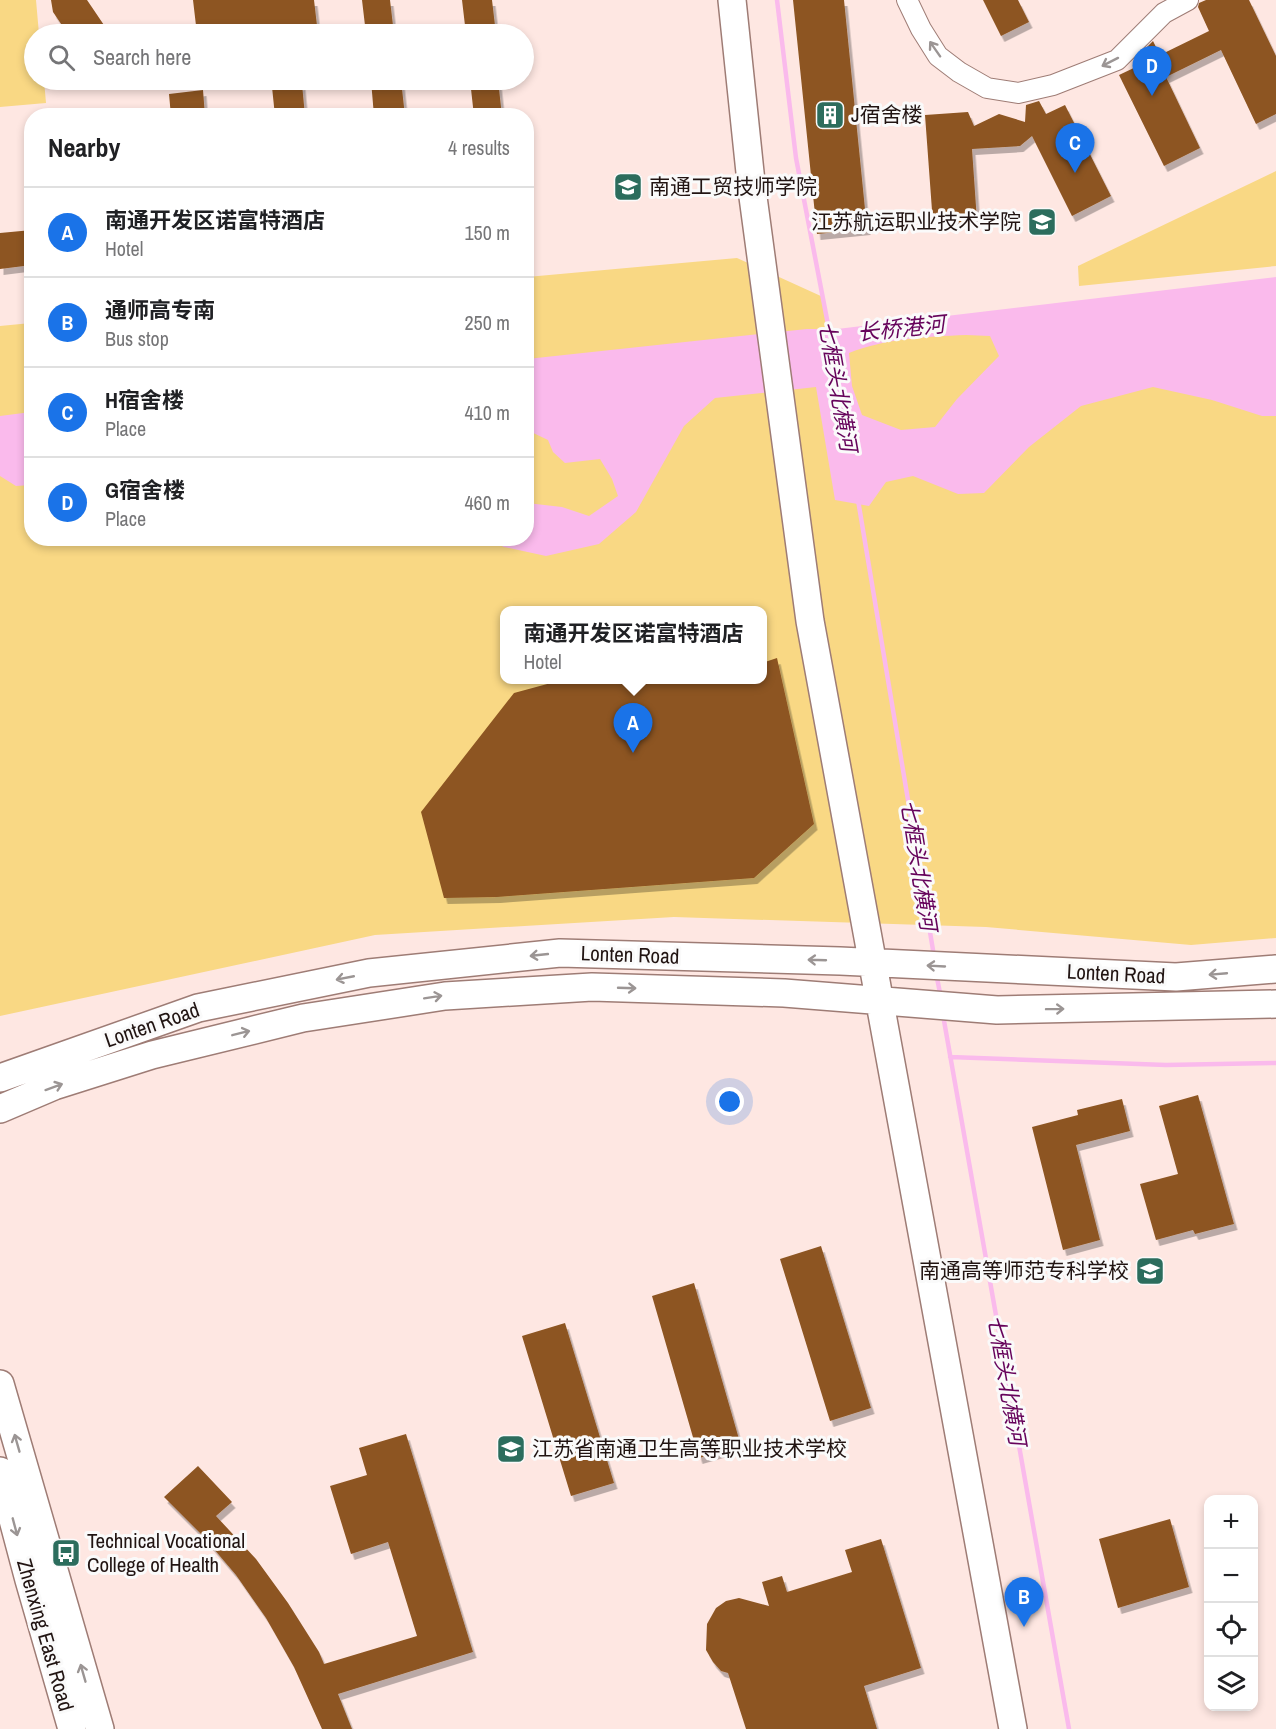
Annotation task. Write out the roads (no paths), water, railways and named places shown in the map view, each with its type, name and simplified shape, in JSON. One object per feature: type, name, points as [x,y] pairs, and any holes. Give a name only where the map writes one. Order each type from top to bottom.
[{"type":"main road","points":[[732,0],[752,182],[810,621],[875,962],[1013,1729]]},
{"type":"main road","name":"Lonten Road","points":[[0,1078],[198,1008],[369,973],[560,953],[875,962],[1176,977],[1276,969]]},
{"type":"main road","name":"Lonten Road","points":[[0,1109],[54,1086],[163,1052],[303,1018],[445,996],[592,987],[784,993],[997,1010],[1276,1004]]},
{"type":"main road","name":"Zhenxing East Road","points":[[0,1384],[100,1729]]},
{"type":"main road","name":"Zhenxing East Road","points":[[0,1471],[72,1729]]},
{"type":"street","points":[[907,0],[938,56],[959,72],[987,88],[1018,93],[1053,85],[1117,60],[1164,13],[1188,0]]},
{"type":"water","name":"长桥港河","points":[[1276,277],[1276,416],[1262,416],[1212,400],[1153,387],[1081,406],[1029,447],[984,493],[958,494],[913,476],[886,482],[869,506],[835,500],[816,387],[715,398],[684,426],[636,512],[599,544],[546,556],[502,546],[534,546],[534,504],[562,507],[589,516],[618,496],[612,479],[600,459],[565,463],[553,452],[548,440],[534,433],[534,358],[807,329],[837,329]],"holes":[[[966,335],[990,336],[999,356],[957,399],[935,427],[901,430],[862,415],[852,386],[849,353],[878,344],[906,339]]]},
{"type":"water","points":[[24,413],[24,485],[16,486],[0,476],[0,416]]},
{"type":"waterway","name":"七框头北横河","points":[[777,0],[796,158],[830,335]]},
{"type":"waterway","name":"七框头北横河","points":[[858,500],[934,956]]},
{"type":"waterway","name":"七框头北横河","points":[[936,973],[941,998]]},
{"type":"waterway","name":"七框头北横河","points":[[943,1015],[1069,1729]]},
{"type":"waterway","points":[[950,1057],[1166,1065],[1276,1063]]},
{"type":"place","name":"G宿舍楼","points":[[1152,96]]},
{"type":"place","name":"J宿舍楼","points":[[830,115]]},
{"type":"place","name":"H宿舍楼","points":[[1075,173]]},
{"type":"place","name":"南通工贸技师学院","points":[[628,187]]},
{"type":"place","name":"江苏航运职业技术学院","points":[[1042,222]]},
{"type":"place","name":"南通开发区诺富特酒店","points":[[633,753]]},
{"type":"place","name":"南通高等师范专科学校","points":[[1150,1271]]},
{"type":"place","name":"江苏省南通卫生高等职业技术学校","points":[[511,1449]]},
{"type":"place","name":"Technical Vocational College of Health","points":[[66,1553]]},
{"type":"place","name":"通师高专南","points":[[1024,1627]]}]
